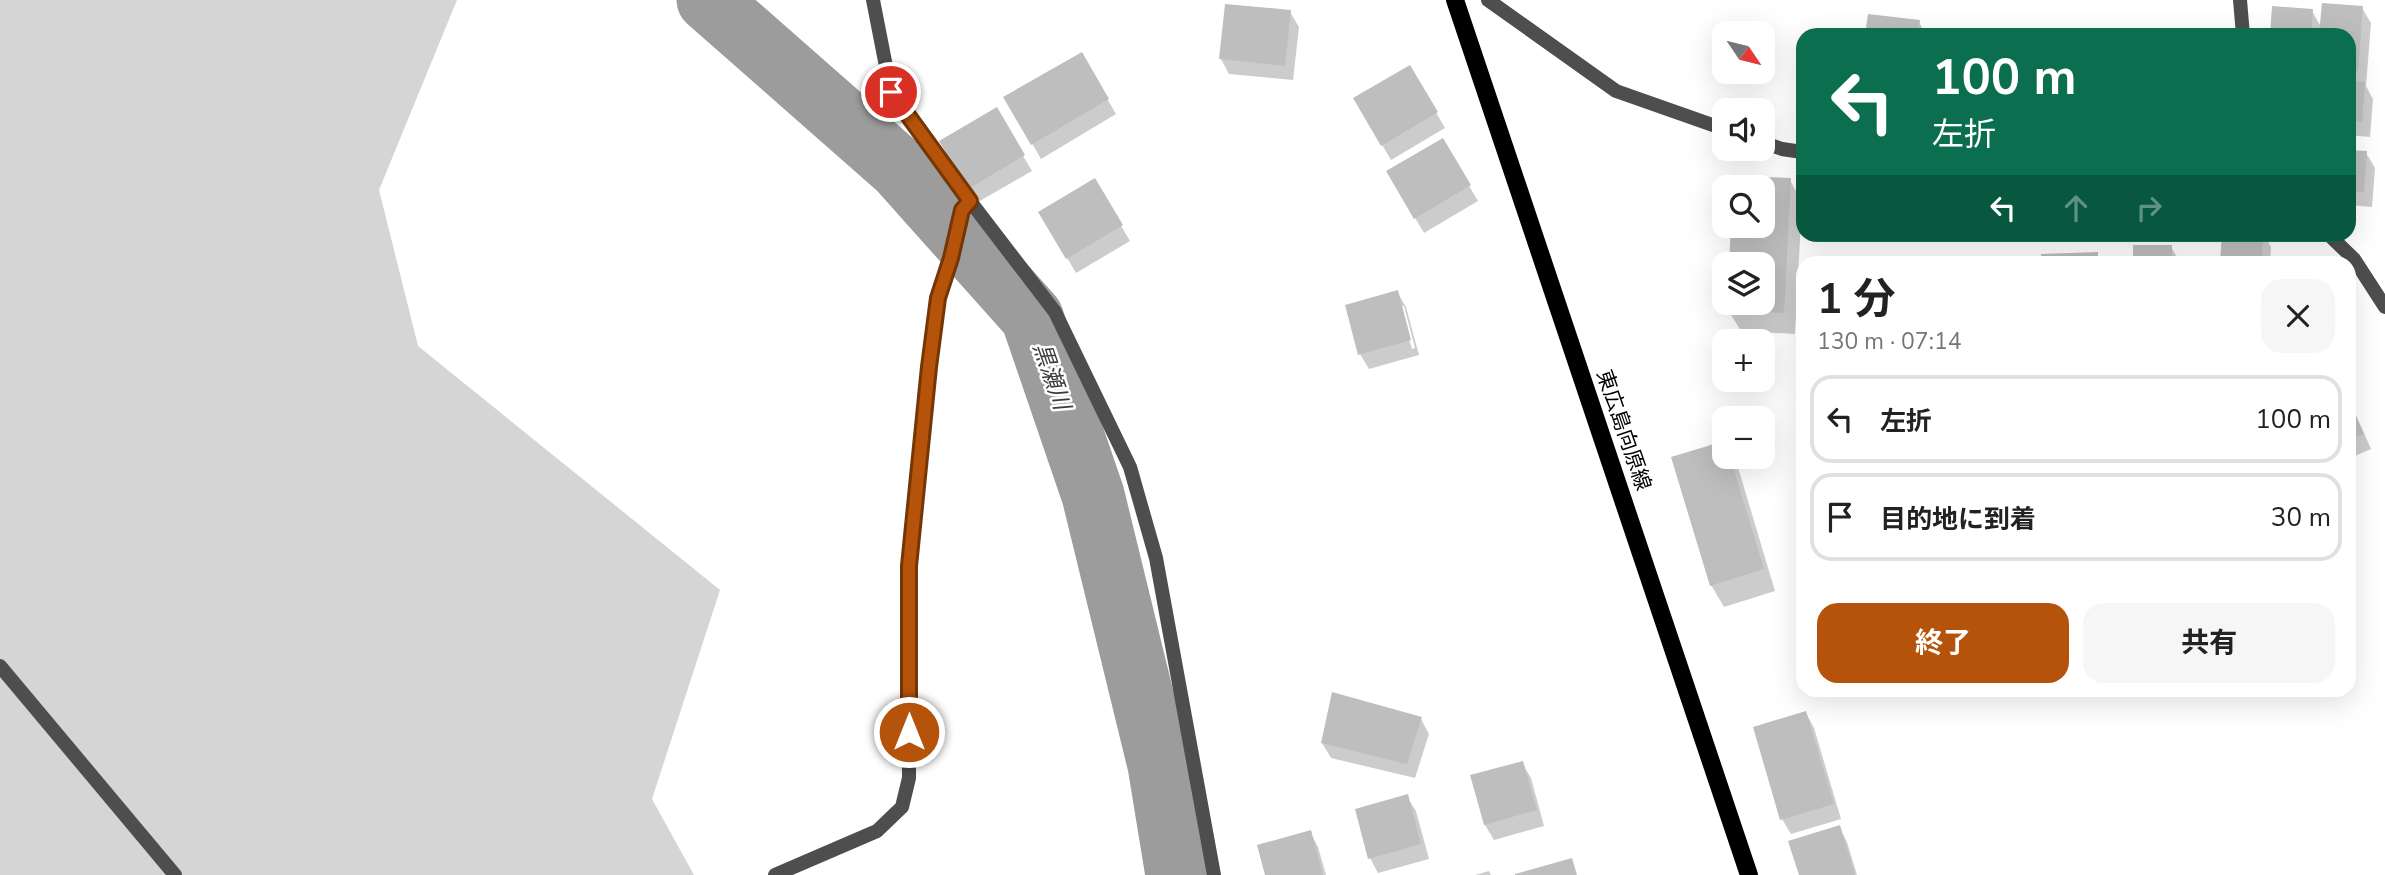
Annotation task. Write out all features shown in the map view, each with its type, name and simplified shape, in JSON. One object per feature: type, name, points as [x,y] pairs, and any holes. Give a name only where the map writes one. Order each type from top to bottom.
[{"type":"main road","name":"東広島向原線","points":[[1455,0],[1749,875]]},
{"type":"street","points":[[873,0],[891,92],[966,205],[1055,312],[1130,467],[1156,558],[1214,875]]},
{"type":"street","points":[[1488,0],[1616,91],[1712,125]]},
{"type":"street","points":[[2240,0],[2242,28]]},
{"type":"street","points":[[1775,147],[1796,151]]},
{"type":"street","points":[[775,875],[877,831],[902,807],[909,778],[909,566],[938,298],[966,205]]},
{"type":"street","points":[[2336,242],[2351,256]]},
{"type":"street","points":[[2356,262],[2385,307]]},
{"type":"street","points":[[0,666],[175,875]]},
{"type":"shaded area","points":[[0,0],[457,0],[379,190],[418,346],[720,590],[652,799],[694,875],[0,875]]},
{"type":"building","points":[[2322,3],[2363,6],[2358,71],[2356,28],[2320,28]]},
{"type":"building","points":[[1225,4],[1291,10],[1285,66],[1219,59]]},
{"type":"building","points":[[2272,6],[2313,9],[2312,28],[2270,28]]},
{"type":"building","points":[[1868,14],[1920,20],[1919,28],[1866,28]]},
{"type":"building","points":[[1082,52],[1109,99],[1031,145],[1003,97]]},
{"type":"building","points":[[1410,65],[1438,112],[1381,146],[1353,98]]},
{"type":"building","points":[[2356,81],[2365,82],[2362,122],[2356,122]]},
{"type":"building","points":[[997,107],[1025,155],[968,189],[939,141]]},
{"type":"building","points":[[1443,138],[1471,185],[1414,219],[1386,171]]},
{"type":"building","points":[[2356,150],[2367,151],[2364,192],[2356,192]]},
{"type":"building","points":[[1775,177],[1791,178],[1784,313],[1775,313],[1775,252],[1730,252],[1730,238],[1775,238]]},
{"type":"building","points":[[1095,178],[1123,225],[1066,259],[1038,212]]},
{"type":"building","points":[[2221,242],[2263,242],[2262,256],[2220,256]]},
{"type":"building","points":[[2133,245],[2172,245],[2172,256],[2133,256]]},
{"type":"building","points":[[2098,252],[2098,256],[2041,256]]},
{"type":"building","points":[[1398,290],[1411,340],[1358,355],[1345,305]]},
{"type":"building","points":[[2356,416],[2364,434],[2356,437]]},
{"type":"building","points":[[1712,445],[1712,469],[1734,469],[1764,569],[1710,586],[1671,457]]},
{"type":"building","points":[[1332,692],[1422,717],[1407,764],[1321,743]]},
{"type":"building","points":[[1806,711],[1834,804],[1780,820],[1753,727]]},
{"type":"building","points":[[1523,761],[1537,810],[1484,825],[1470,775]]},
{"type":"building","points":[[1408,794],[1421,844],[1368,859],[1355,809]]},
{"type":"building","points":[[1840,825],[1855,875],[1799,875],[1788,841]]},
{"type":"building","points":[[1311,830],[1323,875],[1265,875],[1257,845]]},
{"type":"building","points":[[1572,858],[1577,875],[1515,875],[1515,874]]},
{"type":"waterway","name":"黒瀬川","points":[[708,0],[899,168],[1032,317],[1093,495],[1159,765],[1177,875]]},
{"type":"route","points":[[891,92],[970,201],[962,210],[938,298],[929,367],[909,566],[909,732]]}]
